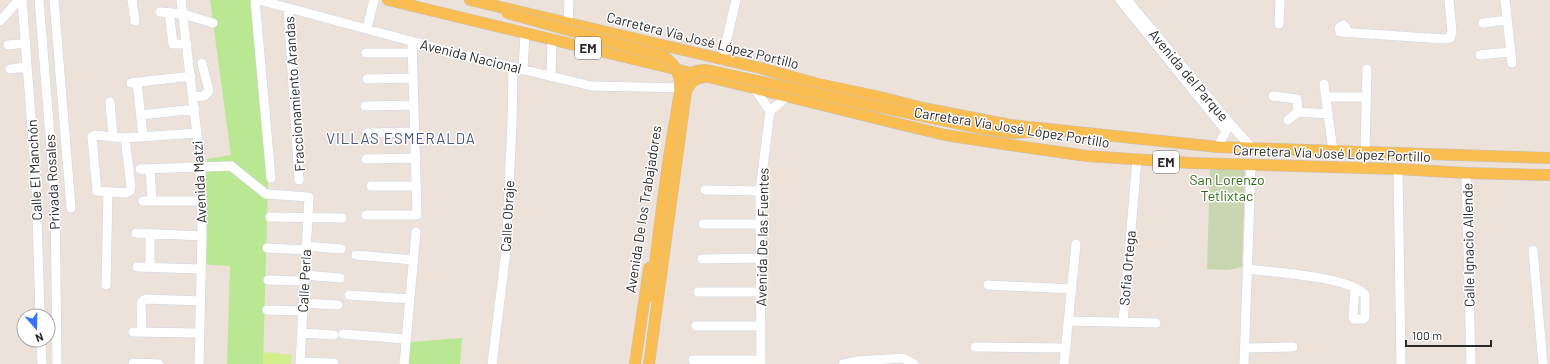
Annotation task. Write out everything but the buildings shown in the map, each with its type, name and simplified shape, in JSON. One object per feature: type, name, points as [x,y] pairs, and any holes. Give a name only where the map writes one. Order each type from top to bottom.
[{"type":"main road","name":"Carretera Vía José López Portillo","points":[[388,0],[711,77],[945,135],[1087,156],[1137,160],[1251,166],[1398,169],[1466,173],[1550,175]]},
{"type":"main road","points":[[467,0],[507,13],[656,53],[672,62],[678,70],[680,90],[660,263],[657,305]]},
{"type":"main road","name":"Carretera Vía José López Portillo","points":[[470,0],[760,68],[818,84],[968,118],[1052,130],[1218,147],[1550,158]]},
{"type":"main road","points":[[662,66],[673,73],[682,88],[698,78],[711,77]]},
{"type":"main road","points":[[642,364],[672,139],[682,87],[687,76],[692,73],[706,70],[979,128],[1013,133],[1052,130]]},
{"type":"main road","name":"Avenida De los Trabajadores","points":[[649,364],[682,88]]},
{"type":"main road","name":"Avenida De los Trabajadores","points":[[634,364],[682,88]]},
{"type":"street","points":[[0,21],[19,0]]},
{"type":"street","name":"Calle El Manchón","points":[[22,0],[36,181],[40,308]]},
{"type":"street","name":"Privada Rosales","points":[[39,0],[55,197],[57,364]]},
{"type":"street","points":[[54,0],[71,208]]},
{"type":"street","points":[[132,0],[135,21]]},
{"type":"street","name":"Avenida Matzi","points":[[181,0],[201,168],[202,236],[199,364]]},
{"type":"street","points":[[255,0],[271,178]]},
{"type":"street","name":"Avenida Nacional","points":[[259,0],[523,70],[591,86],[682,88]]},
{"type":"street","points":[[367,29],[374,0]]},
{"type":"street","points":[[568,23],[569,0]]},
{"type":"street","points":[[722,60],[736,0]]},
{"type":"street","name":"Avenida del Parque","points":[[1120,0],[1226,131],[1218,147]]},
{"type":"street","name":"Avenida del Parque","points":[[1128,0],[1252,148]]},
{"type":"street","points":[[1279,24],[1280,0]]},
{"type":"street","points":[[1346,32],[1444,39],[1450,38],[1452,32],[1449,0]]},
{"type":"street","points":[[1505,0],[1512,63]]},
{"type":"street","name":"Fraccionamiento Arandas","points":[[288,8],[300,180]]},
{"type":"street","points":[[187,44],[173,44],[164,12],[183,14],[213,23]]},
{"type":"street","points":[[1483,23],[1507,20]]},
{"type":"street","points":[[523,70],[524,33]]},
{"type":"street","points":[[551,77],[552,39]]},
{"type":"street","points":[[366,215],[417,215],[412,41]]},
{"type":"street","points":[[8,44],[26,43]]},
{"type":"street","points":[[366,53],[412,52]]},
{"type":"street","points":[[1480,55],[1510,52]]},
{"type":"street","points":[[189,64],[207,62],[208,91],[204,96],[193,97]]},
{"type":"street","points":[[10,69],[27,67]]},
{"type":"street","name":"Calle Obraje","points":[[492,364],[506,251],[513,67]]},
{"type":"street","points":[[1364,152],[1367,69]]},
{"type":"street","points":[[143,136],[141,115],[134,82],[191,76]]},
{"type":"street","points":[[366,79],[413,78]]},
{"type":"street","points":[[1324,84],[1333,151]]},
{"type":"street","points":[[754,88],[770,111],[788,96]]},
{"type":"street","points":[[1273,96],[1297,99],[1298,112]]},
{"type":"street","points":[[1326,97],[1366,97]]},
{"type":"street","points":[[110,102],[113,137]]},
{"type":"street","points":[[365,106],[414,105]]},
{"type":"street","points":[[141,115],[195,109]]},
{"type":"street","name":"Avenida De las Fuentes","points":[[761,362],[760,191],[770,111]]},
{"type":"street","points":[[1288,120],[1298,112],[1328,114]]},
{"type":"street","points":[[367,133],[415,132]]},
{"type":"street","points":[[125,138],[131,187],[130,191],[126,193],[97,191],[91,140],[95,135],[125,138],[197,133]]},
{"type":"street","points":[[366,159],[416,158]]},
{"type":"street","name":"Sofia Ortega","points":[[1068,321],[1123,322],[1137,160]]},
{"type":"street","name":"Calle Perla","points":[[201,168],[231,166],[266,194],[309,197],[300,363]]},
{"type":"street","points":[[1244,364],[1251,166]]},
{"type":"street","points":[[140,169],[201,168]]},
{"type":"street","points":[[150,169],[148,201],[201,201]]},
{"type":"street","points":[[1398,169],[1401,364]]},
{"type":"street","name":"Calle Ignacio Allende","points":[[1466,173],[1471,364]]},
{"type":"street","points":[[371,186],[417,186]]},
{"type":"street","points":[[705,190],[760,191]]},
{"type":"street","points":[[106,285],[108,192]]},
{"type":"street","points":[[270,217],[342,218]]},
{"type":"street","points":[[703,224],[760,224]]},
{"type":"street","points":[[404,364],[416,232]]},
{"type":"street","points":[[136,233],[202,236]]},
{"type":"street","points":[[150,234],[150,267]]},
{"type":"street","points":[[1064,364],[1076,244]]},
{"type":"street","points":[[267,248],[341,249]]},
{"type":"street","points":[[1533,250],[1543,364]]},
{"type":"street","points":[[356,255],[413,260]]},
{"type":"street","points":[[702,258],[761,258]]},
{"type":"street","points":[[137,267],[201,268]]},
{"type":"street","points":[[1248,269],[1333,280],[1355,288]]},
{"type":"street","points":[[268,280],[340,278]]},
{"type":"street","points":[[988,285],[1072,289]]},
{"type":"street","points":[[698,292],[761,292]]},
{"type":"street","points":[[349,295],[410,299]]},
{"type":"street","points":[[200,301],[146,299],[142,301],[141,304],[137,332],[200,333]]},
{"type":"street","points":[[267,310],[338,305]]},
{"type":"street","points":[[1123,322],[1156,323]]},
{"type":"street","points":[[696,326],[761,326]]},
{"type":"street","points":[[302,333],[406,339]]},
{"type":"street","points":[[974,347],[1066,348]]},
{"type":"street","points":[[1245,348],[1293,347]]},
{"type":"street","points":[[41,348],[42,364]]},
{"type":"street","points":[[843,364],[903,358],[914,364]]},
{"type":"street","points":[[693,360],[761,362]]},
{"type":"street","points":[[137,363],[159,364]]},
{"type":"street","points":[[300,363],[334,363]]},
{"type":"green space","points":[[210,0],[251,0],[268,184],[263,364],[227,364],[230,266],[201,264],[207,159],[231,155]]},
{"type":"green space","name":"San Lorenzo Tetlixtac","points":[[1210,168],[1242,169],[1245,172],[1242,267],[1228,270],[1207,269]]},
{"type":"green space","points":[[462,338],[460,364],[408,364],[410,342]]},
{"type":"green space","points":[[263,352],[292,355],[291,364],[263,364]]},
{"type":"district","name":"VILLAS ESMERALDA","points":[[401,138]]}]
